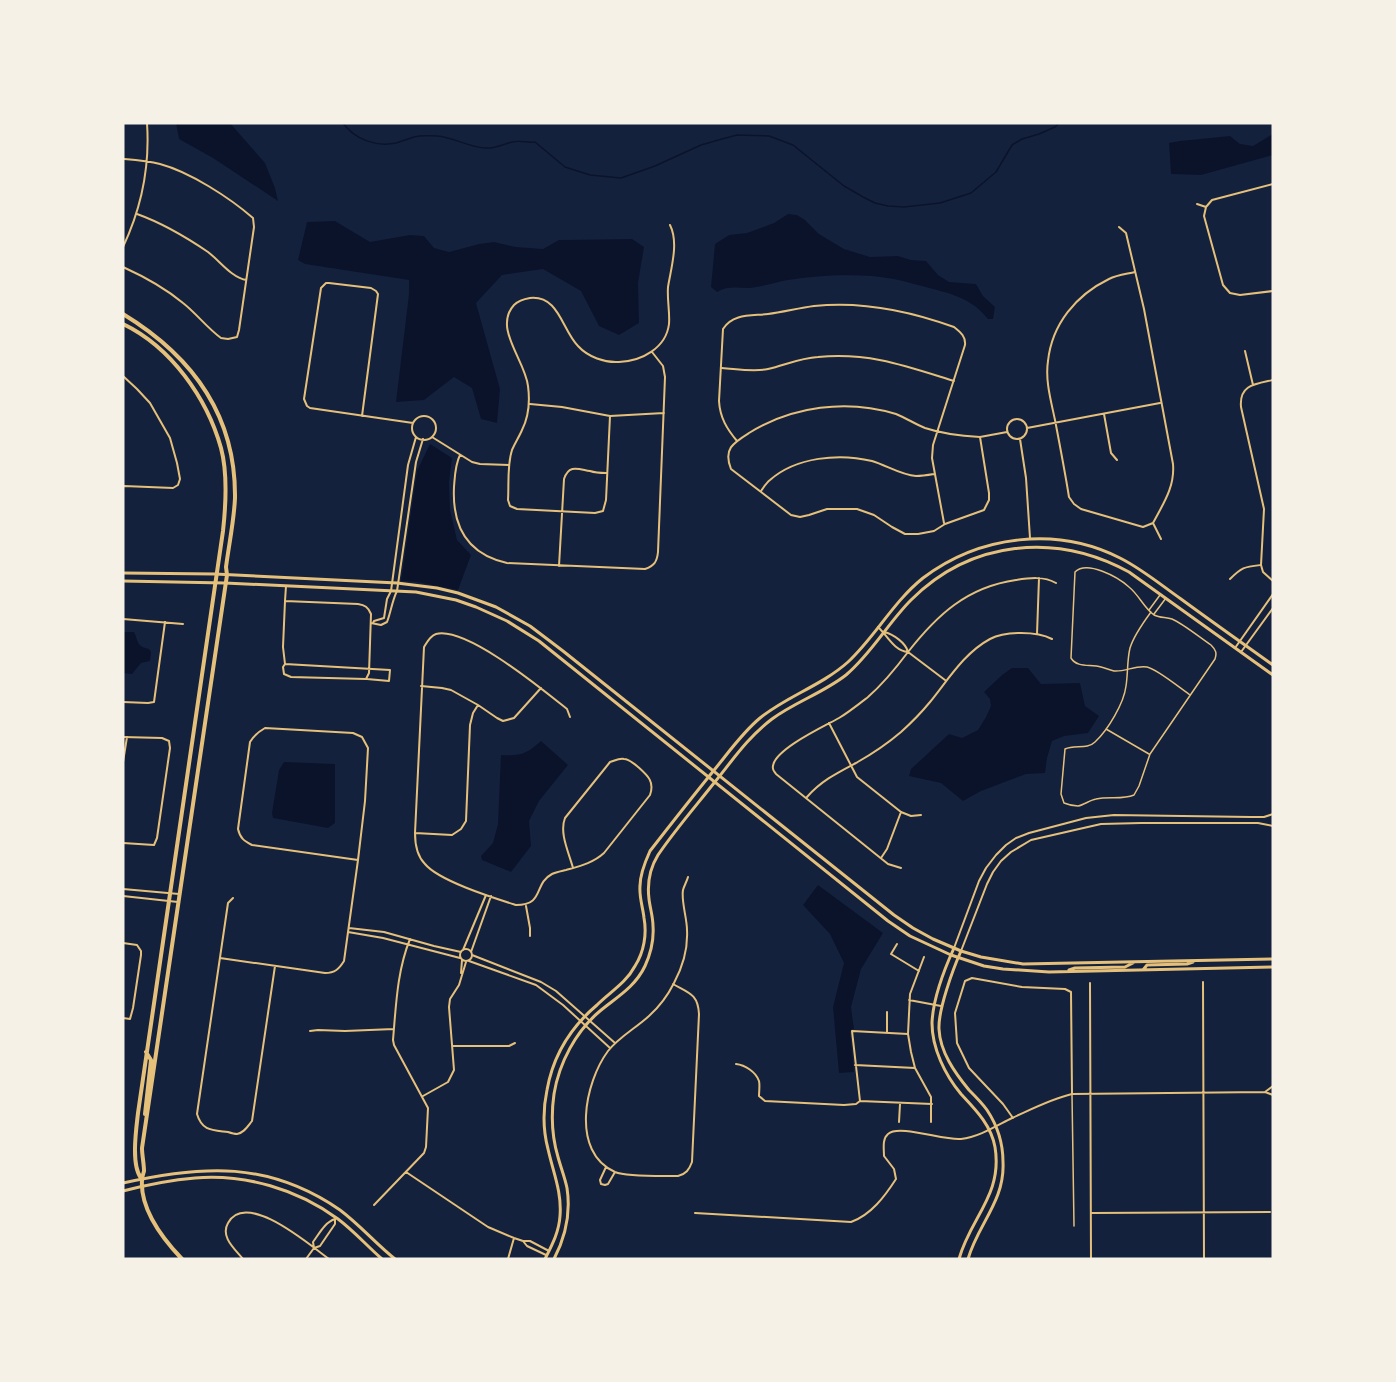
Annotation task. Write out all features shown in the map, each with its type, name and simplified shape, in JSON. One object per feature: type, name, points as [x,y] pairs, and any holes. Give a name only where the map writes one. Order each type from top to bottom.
[{"type":"main road","points":[[123,314],[165,343],[198,379],[219,418],[229,448],[235,500],[226,567],[227,575],[146,1118],[142,1148],[144,1173],[141,1179]]},
{"type":"main road","points":[[123,324],[160,350],[186,378],[210,417],[221,449],[226,485],[215,583],[146,1052],[136,1135],[138,1174],[150,1216],[170,1247],[182,1259]]},
{"type":"main road","points":[[221,449],[229,448]]},
{"type":"main road","points":[[146,1052],[151,1060],[144,1112],[146,1118]]},
{"type":"street","points":[[123,247],[137,214],[145,183],[147,123]]},
{"type":"street","points":[[123,159],[161,165],[188,176],[227,199],[253,218],[254,227],[237,336],[228,339],[221,338],[165,289],[123,267]]},
{"type":"street","points":[[1273,184],[1212,200],[1206,207],[1204,216],[1223,285],[1230,293],[1240,295],[1273,291]]},
{"type":"street","points":[[1197,204],[1206,207]]},
{"type":"street","points":[[137,214],[190,241],[210,254],[237,277],[246,280]]},
{"type":"street","points":[[610,416],[606,500],[603,511],[563,512],[518,509],[510,506],[508,500],[512,449],[523,429],[529,404],[525,372],[507,333],[507,316],[512,307],[518,301],[533,297],[541,298],[555,309],[571,339],[592,357],[619,362],[636,359],[652,352],[664,338],[668,325],[668,294],[674,233],[670,225]]},
{"type":"street","points":[[1119,227],[1126,233],[1136,272],[1174,476],[1171,488],[1153,524],[1143,527],[1081,508],[1069,497],[1048,382],[1047,361],[1060,321],[1074,303],[1091,289],[1111,278],[1136,272]]},
{"type":"street","points":[[362,416],[378,294],[371,288],[329,282],[321,288],[305,402],[310,408],[362,416],[412,423],[418,418],[426,417],[430,418],[437,427],[432,437],[423,439],[416,437],[412,431],[412,423]]},
{"type":"street","points":[[737,441],[728,430],[720,411],[723,329],[734,317],[757,316],[813,306],[846,304],[894,310],[954,327],[966,340],[933,445],[932,458],[945,524]]},
{"type":"street","points":[[1245,351],[1253,385]]},
{"type":"street","points":[[460,455],[455,468],[453,501],[455,514],[466,539],[486,556],[507,563],[645,569],[652,566],[657,560],[658,552],[665,372],[652,352]]},
{"type":"street","points":[[721,368],[758,370],[803,358],[854,356],[890,361],[954,381]]},
{"type":"street","points":[[123,376],[144,395],[163,425],[174,451],[180,478],[178,485],[173,488],[124,486]]},
{"type":"street","points":[[1273,380],[1253,385],[1243,392],[1240,399],[1264,509],[1261,565],[1263,572],[1273,581]]},
{"type":"street","points":[[1027,428],[1161,402]]},
{"type":"street","points":[[529,404],[562,407],[610,416],[664,413]]},
{"type":"street","points":[[980,437],[989,493],[987,505],[984,510],[925,533],[905,534],[874,515],[857,509],[827,509],[800,517],[791,515],[731,469],[727,459],[731,447],[737,441],[759,428],[778,418],[825,407],[855,407],[889,413],[925,428],[956,435],[980,437],[1007,432]]},
{"type":"street","points":[[1104,414],[1111,453],[1117,460]]},
{"type":"street","points":[[1016,419],[1022,420],[1027,428],[1025,436],[1020,439],[1012,438],[1007,432],[1009,424],[1016,419]]},
{"type":"street","points":[[372,623],[384,618],[387,599],[391,591],[410,453],[416,437]]},
{"type":"street","points":[[432,437],[472,462],[510,465]]},
{"type":"street","points":[[372,623],[381,625],[387,622],[397,591],[416,462],[423,439]]},
{"type":"street","points":[[1020,439],[1026,478],[1031,547]]},
{"type":"street","points":[[760,492],[770,480],[788,469],[828,458],[847,457],[870,461],[915,476],[934,474]]},
{"type":"street","points":[[560,566],[566,473],[579,468],[607,473]]},
{"type":"street","points":[[123,479],[123,507]]},
{"type":"street","points":[[405,487],[412,489]]},
{"type":"street","points":[[1153,524],[1161,539]]},
{"type":"street","points":[[524,1241],[527,1246],[546,1257],[558,1229],[561,1201],[545,1136],[544,1119],[552,1068],[568,1036],[580,1021],[614,991],[636,966],[643,946],[645,928],[640,886],[643,868],[650,851],[743,735],[762,717],[781,704],[837,671],[856,654],[901,599],[926,576],[965,553],[989,545],[1030,538],[1064,540],[1098,549],[1129,563],[1273,665]]},
{"type":"street","points":[[397,541],[405,542]]},
{"type":"street","points":[[554,1259],[566,1230],[569,1210],[567,1186],[557,1155],[553,1131],[553,1100],[556,1083],[562,1064],[585,1026],[626,991],[644,968],[653,935],[648,891],[650,875],[664,845],[756,732],[782,712],[837,681],[862,660],[917,594],[933,581],[968,561],[1009,549],[1031,547],[1066,549],[1095,556],[1129,572],[1273,675]]},
{"type":"street","points":[[1230,579],[1240,569],[1261,565]]},
{"type":"street","points":[[123,573],[215,574],[417,584],[479,600],[496,607],[543,635],[894,915],[933,939],[962,951],[981,957],[1023,964],[1273,959]]},
{"type":"street","points":[[901,868],[891,866],[776,774],[773,766],[775,760],[798,740],[845,714],[871,694],[887,679],[936,620],[963,598],[999,583],[1019,579],[1039,578],[1056,583]]},
{"type":"street","points":[[1037,634],[1039,578]]},
{"type":"street","points":[[123,581],[225,583],[416,592],[446,598],[493,614],[539,641],[888,921],[910,936],[951,956],[984,966],[1025,972],[1273,967]]},
{"type":"street","points":[[285,664],[390,670],[389,681],[291,677],[284,674],[286,586]]},
{"type":"street","points":[[1161,594],[1165,587]]},
{"type":"street","points":[[1166,598],[1170,591]]},
{"type":"street","points":[[1235,648],[1273,594]]},
{"type":"street","points":[[285,601],[365,605],[369,608],[372,623],[369,673],[366,679]]},
{"type":"street","points":[[1241,652],[1273,608]]},
{"type":"street","points":[[123,619],[183,624]]},
{"type":"street","points":[[123,702],[154,702],[165,622]]},
{"type":"street","points":[[878,627],[907,647],[908,652]]},
{"type":"street","points":[[884,632],[886,637],[903,651],[908,652],[946,681]]},
{"type":"street","points":[[570,717],[567,709],[509,663],[491,653],[443,633],[427,640],[424,647],[421,686],[415,833],[418,855],[424,864],[441,877],[516,905],[526,905],[536,898],[543,883],[552,874],[573,868],[589,863],[598,859],[650,795],[652,789],[650,777],[630,761],[617,759],[610,762],[565,818],[563,831],[573,868]]},
{"type":"street","points":[[806,798],[824,781],[879,749],[902,731],[929,703],[968,655],[988,639],[1003,633],[1037,634],[1052,639]]},
{"type":"street","points":[[893,643],[897,639]]},
{"type":"street","points":[[589,682],[605,684]]},
{"type":"street","points":[[421,686],[451,690],[503,721],[510,720],[519,714],[541,688]]},
{"type":"street","points":[[415,833],[452,835],[461,829],[466,821],[470,725],[478,705]]},
{"type":"street","points":[[829,723],[850,766],[860,779],[902,812],[911,816],[921,815]]},
{"type":"street","points":[[220,958],[325,973],[332,973],[344,961],[358,860],[365,801],[368,748],[362,737],[353,733],[265,728],[258,732],[250,742],[238,829],[239,836],[252,845],[358,860]]},
{"type":"street","points":[[123,762],[125,737],[162,738],[169,741],[170,748],[157,838],[153,846],[123,843]]},
{"type":"street","points":[[881,858],[902,812]]},
{"type":"street","points":[[959,1259],[966,1239],[985,1206],[993,1185],[996,1169],[995,1146],[987,1124],[945,1070],[937,1052],[932,1023],[936,998],[986,868],[1006,845],[1016,838],[1086,818],[1165,815],[1257,817],[1273,814]]},
{"type":"street","points":[[968,1259],[972,1243],[991,1213],[1003,1183],[1004,1161],[996,1126],[987,1109],[950,1065],[942,1046],[939,1029],[941,1006],[993,872],[1011,852],[1040,837],[1101,824],[1215,822],[1258,823],[1273,826]]},
{"type":"street","points":[[1006,845],[1011,852]]},
{"type":"street","points":[[673,984],[692,994],[699,1004],[692,1162],[684,1174],[678,1176],[615,1172],[599,1161],[590,1146],[586,1131],[586,1105],[595,1074],[610,1048],[652,1014],[673,984],[686,947],[687,932],[683,896],[688,877]]},
{"type":"street","points":[[123,889],[179,894]]},
{"type":"street","points":[[423,1096],[448,1082],[454,1070],[450,999],[459,986],[462,951],[486,894]]},
{"type":"street","points":[[974,895],[981,898]]},
{"type":"street","points":[[123,896],[178,902]]},
{"type":"street","points":[[461,976],[491,896]]},
{"type":"street","points":[[233,898],[228,903],[197,1114],[199,1121],[210,1130],[238,1134],[246,1130],[252,1121],[275,966]]},
{"type":"street","points":[[526,905],[531,928],[530,936]]},
{"type":"street","points":[[349,927],[384,932],[462,951],[466,949],[541,982],[556,991],[615,1043]]},
{"type":"street","points":[[348,932],[408,944],[468,961],[536,985],[563,1005],[610,1048]]},
{"type":"street","points":[[374,1205],[424,1153],[426,1147],[428,1108],[393,1040],[400,971],[410,939]]},
{"type":"street","points":[[123,943],[137,945],[141,951],[134,1008],[130,1019],[123,1018]]},
{"type":"street","points":[[897,944],[891,954],[919,971]]},
{"type":"street","points":[[924,957],[909,1000],[908,1034],[915,1068],[931,1097],[931,1122]]},
{"type":"street","points":[[1143,970],[1147,965],[1187,964],[1195,961]]},
{"type":"street","points":[[1064,972],[1075,968],[1125,967],[1135,962]]},
{"type":"street","points":[[517,978],[520,973]]},
{"type":"street","points":[[1013,1118],[969,1068],[957,1042],[955,1013],[965,981],[972,978],[1022,987],[1065,989],[1071,993],[1072,1094]]},
{"type":"street","points":[[1203,982],[1204,1259]]},
{"type":"street","points":[[1090,983],[1091,1259]]},
{"type":"street","points":[[563,1005],[567,1000]]},
{"type":"street","points":[[909,1000],[941,1006]]},
{"type":"street","points":[[886,1033],[887,1012]]},
{"type":"street","points":[[310,1031],[394,1029]]},
{"type":"street","points":[[860,1101],[852,1031],[908,1034]]},
{"type":"street","points":[[600,1039],[604,1034]]},
{"type":"street","points":[[453,1046],[509,1046],[515,1043]]},
{"type":"street","points":[[736,1064],[744,1065],[759,1080],[759,1096],[765,1101],[932,1104]]},
{"type":"street","points":[[855,1065],[915,1068]]},
{"type":"street","points":[[1265,1092],[1273,1086]]},
{"type":"street","points":[[695,1213],[851,1222],[863,1218],[896,1179],[894,1169],[884,1156],[884,1142],[888,1134],[918,1132],[960,1140],[1072,1094],[1265,1092],[1273,1095]]},
{"type":"street","points":[[899,1122],[900,1102]]},
{"type":"street","points":[[606,1167],[600,1180],[601,1184],[608,1184],[615,1172]]},
{"type":"street","points":[[123,1183],[198,1170],[249,1173],[276,1179],[324,1200],[341,1211],[395,1259]]},
{"type":"street","points":[[406,1172],[488,1227],[514,1238],[530,1241],[549,1251]]},
{"type":"street","points":[[123,1191],[194,1178],[245,1180],[275,1187],[312,1202],[350,1229],[382,1259]]},
{"type":"street","points":[[306,1259],[314,1248],[320,1246],[341,1211]]},
{"type":"street","points":[[1092,1213],[1270,1212]]},
{"type":"street","points":[[243,1259],[226,1234],[228,1223],[239,1214],[255,1214],[271,1219],[329,1259]]},
{"type":"street","points":[[314,1248],[313,1242],[329,1221],[336,1219]]},
{"type":"street","points":[[508,1259],[514,1238]]},
{"type":"lane","points":[[1161,594],[1150,611],[1140,627],[1130,649],[1128,669],[1123,700],[1106,729],[1094,744],[1065,749],[1061,794],[1064,803],[1079,806],[1107,797],[1128,798],[1134,795],[1150,754],[1215,659],[1216,655],[1216,650],[1211,645],[1173,619],[1156,616],[1150,611],[1129,586],[1119,579],[1086,566],[1078,568],[1075,572],[1071,658],[1074,663],[1100,666],[1114,671],[1128,669],[1146,667],[1190,695]]},
{"type":"lane","points":[[1154,614],[1166,598]]},
{"type":"lane","points":[[1106,729],[1150,754]]},
{"type":"lane","points":[[1072,1094],[1074,1226]]},
{"type":"water","points":[[176,123],[230,123],[265,163],[278,201],[213,158],[179,139]]},
{"type":"water","points":[[1273,134],[1273,155],[1201,175],[1171,174],[1169,143],[1230,136],[1240,144],[1253,146]]},
{"type":"water","points":[[788,214],[797,215],[805,220],[819,234],[844,249],[870,257],[898,256],[926,261],[938,275],[949,282],[976,284],[983,296],[995,307],[993,319],[988,319],[969,302],[954,295],[881,277],[841,275],[814,277],[752,288],[727,288],[717,292],[711,287],[715,244],[729,235],[747,233],[774,223]]},
{"type":"water","points":[[335,221],[370,242],[410,235],[424,236],[434,248],[449,252],[494,242],[516,247],[543,249],[559,240],[632,239],[644,247],[638,283],[639,323],[619,335],[599,326],[581,291],[543,269],[502,275],[476,303],[500,389],[497,423],[481,419],[472,388],[454,377],[424,400],[396,402],[409,280],[305,264],[298,260],[307,222]]},
{"type":"water","points":[[430,444],[452,458],[449,482],[450,510],[457,540],[471,555],[458,590],[401,581],[417,471]]},
{"type":"water","points":[[123,632],[134,632],[140,645],[151,652],[150,661],[141,663],[132,674],[123,673]]},
{"type":"water","points":[[1012,668],[1028,668],[1041,684],[1080,683],[1085,706],[1099,716],[1088,733],[1064,736],[1052,741],[1045,773],[1026,774],[981,791],[963,801],[941,783],[909,776],[911,769],[949,734],[962,738],[978,730],[991,706],[990,699],[984,692]]},
{"type":"water","points":[[541,741],[568,765],[539,801],[529,821],[531,846],[511,872],[482,860],[481,856],[493,843],[498,824],[501,755],[523,753]]},
{"type":"water","points":[[284,762],[335,764],[335,823],[328,828],[273,818],[279,770]]},
{"type":"water","points":[[818,885],[883,933],[861,969],[851,1007],[854,1029],[850,1032],[854,1072],[839,1073],[833,1007],[844,963],[830,934],[803,905]]},
{"type":"waterway","points":[[343,123],[360,138],[381,144],[425,136],[443,137],[485,148],[515,141],[535,142],[565,167],[590,175],[621,178],[655,166],[701,145],[722,139],[737,135],[769,136],[793,145],[844,186],[863,197],[875,203],[904,207],[940,203],[971,193],[996,172],[1012,145],[1055,127],[1059,123]]}]
